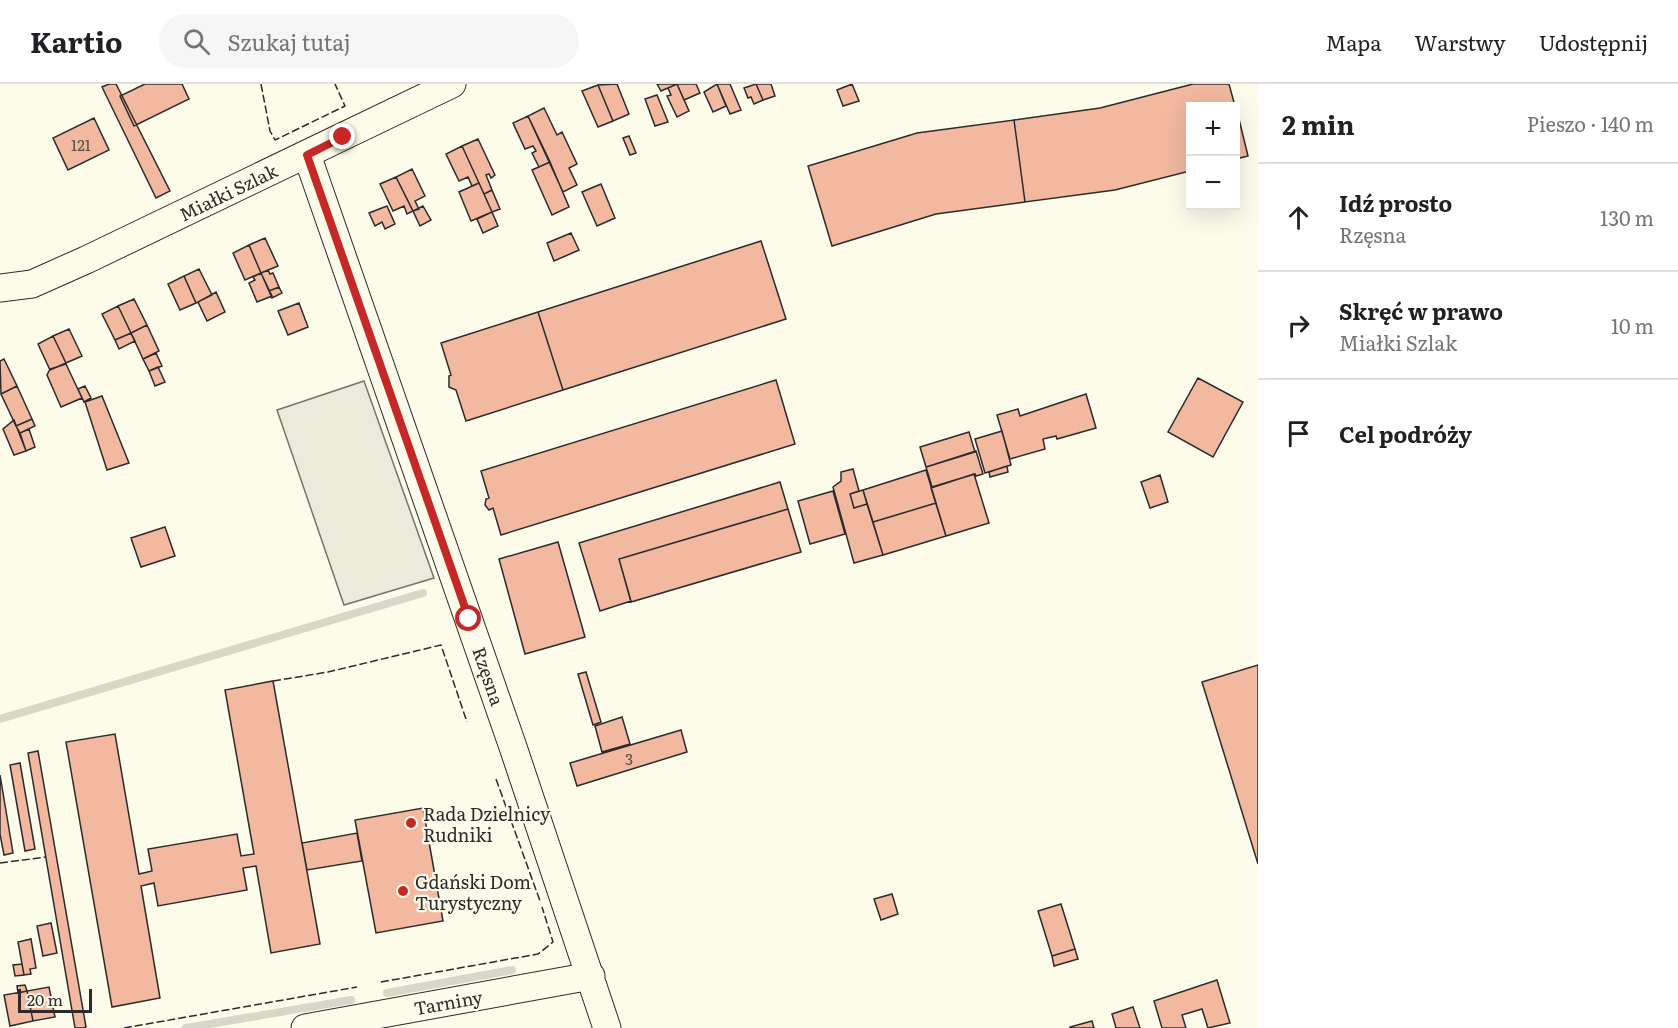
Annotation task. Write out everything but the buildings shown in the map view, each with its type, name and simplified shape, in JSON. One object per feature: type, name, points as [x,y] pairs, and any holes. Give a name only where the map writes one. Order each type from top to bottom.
[{"type":"street","name":"Miałki Szlak","points":[[0,288],[32,284],[54,275],[452,84]]},
{"type":"street","name":"Rzęsna","points":[[307,155],[607,1028]]},
{"type":"street","name":"Tarniny","points":[[305,1028],[591,976]]},
{"type":"shaded area","points":[[364,381],[434,578],[344,605],[277,410]]},
{"type":"waterway","points":[[0,719],[423,593]]},
{"type":"waterway","points":[[387,993],[512,970]]},
{"type":"waterway","points":[[186,1028],[351,1000]]},
{"type":"fence","points":[[261,84],[270,131],[275,140],[345,106],[335,84]]},
{"type":"fence","points":[[273,681],[328,672],[441,645],[467,722]]},
{"type":"fence","points":[[496,779],[540,901]]},
{"type":"fence","points":[[0,863],[46,857]]},
{"type":"fence","points":[[381,982],[538,954],[553,942],[542,907]]},
{"type":"fence","points":[[124,1028],[357,987]]},
{"type":"place","name":"Rada Dzielnicy Rudniki","points":[[411,823]]},
{"type":"place","name":"Gdański Dom Turystyczny","points":[[403,891]]},
{"type":"route","points":[[343,137],[307,155],[469,619]]}]
